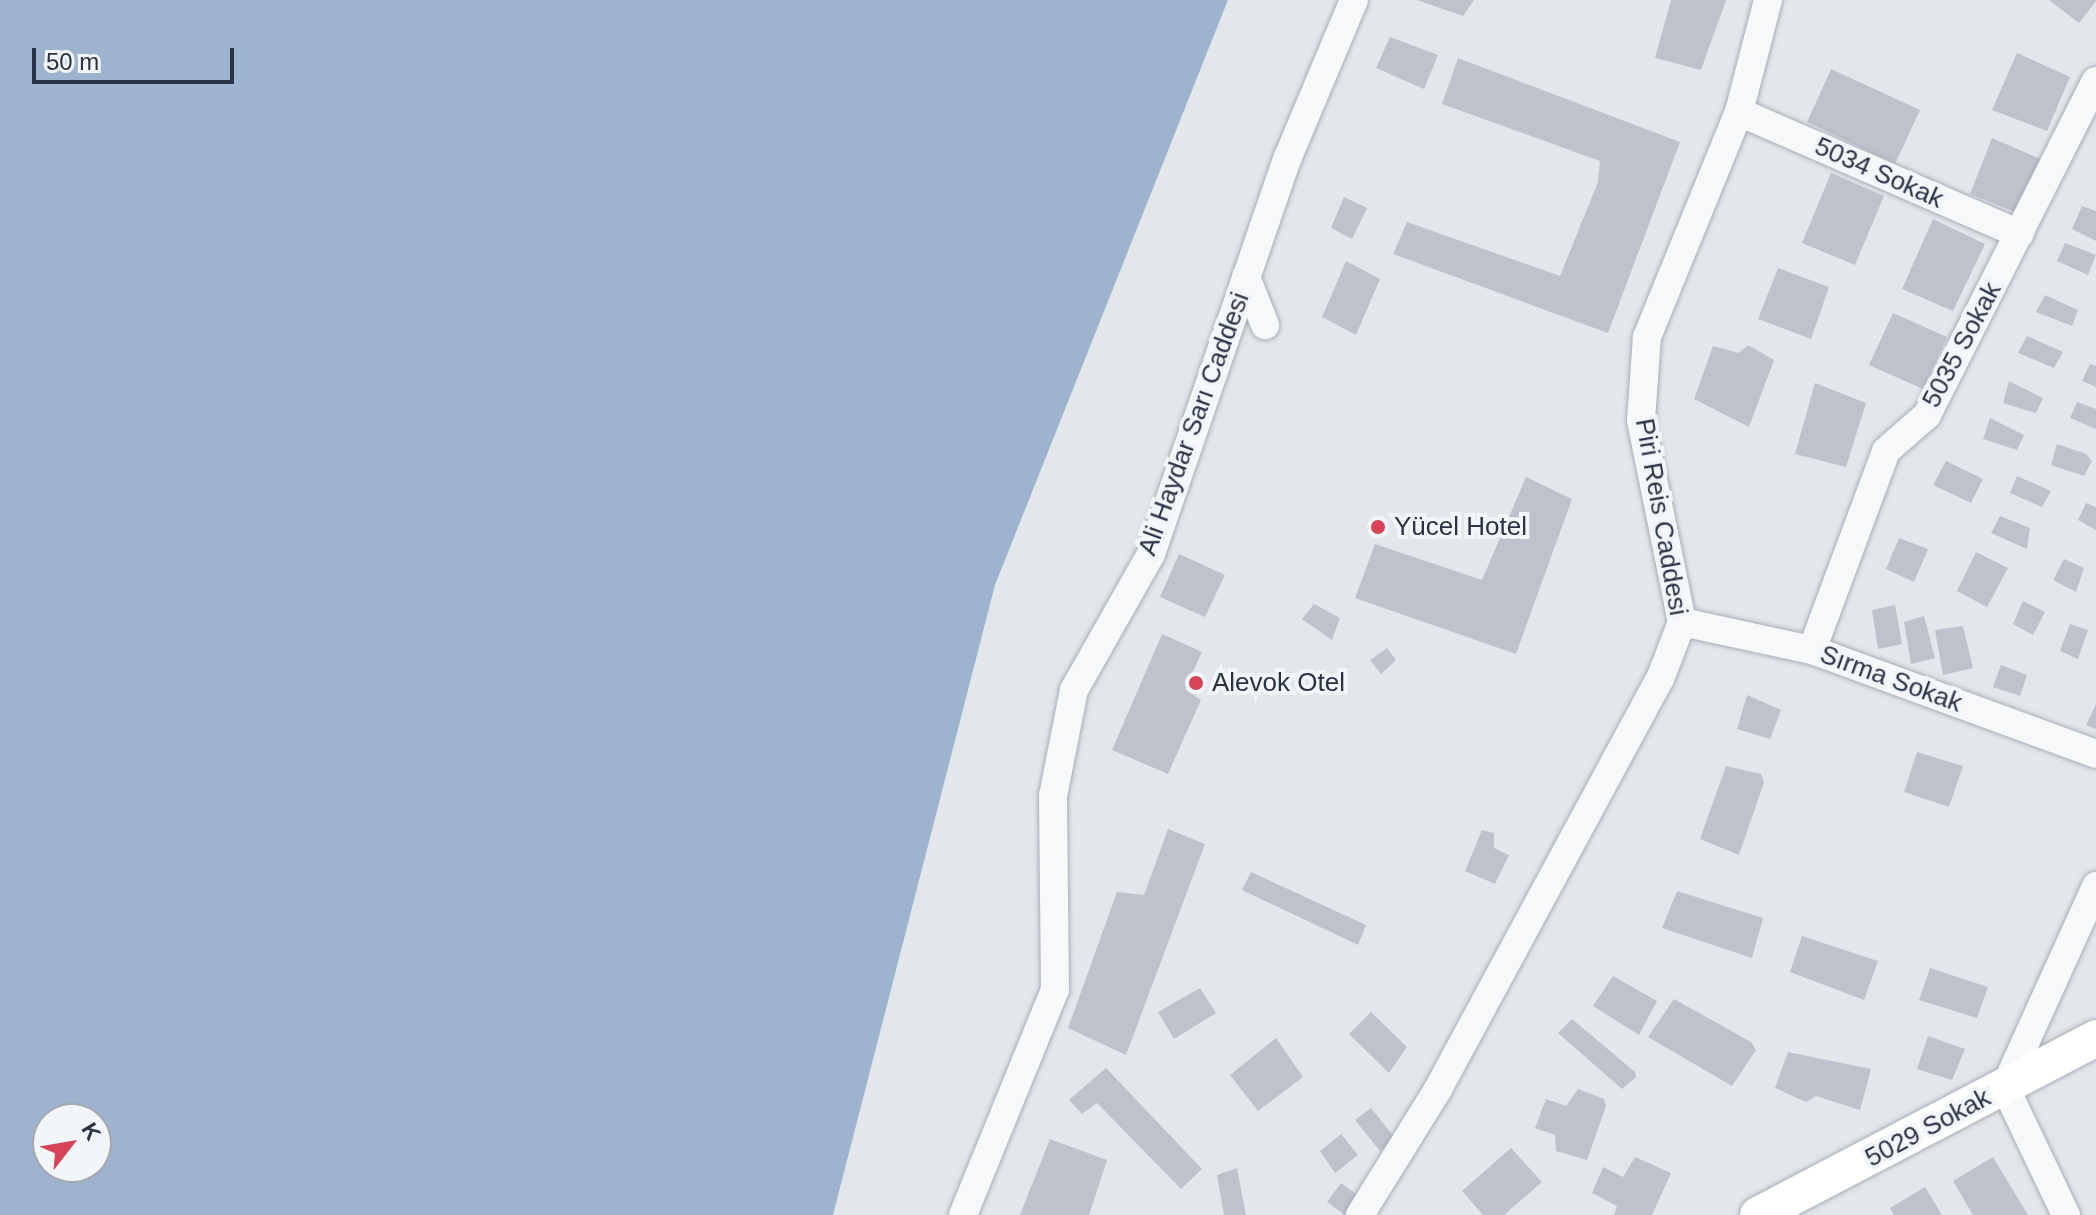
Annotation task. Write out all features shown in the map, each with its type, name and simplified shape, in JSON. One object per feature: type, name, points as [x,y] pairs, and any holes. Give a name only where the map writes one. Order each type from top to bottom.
[{"type":"main road","name":"5029 Sokak","points":[[1758,1215],[2096,1038]]},
{"type":"street","name":"Ali Haydar Sarı Caddesi","points":[[963,1215],[1055,990],[1053,796],[1074,690],[1151,554],[1246,277],[1354,0]]},
{"type":"street","name":"Piri Reis Caddesi","points":[[1360,1215],[1460,1050],[1660,679],[1682,622],[1641,420],[1647,337],[1739,112],[1768,0]]},
{"type":"street","name":"5035 Sokak","points":[[1812,650],[1886,451],[1927,415],[2095,89]]},
{"type":"street","name":"5034 Sokak","points":[[1739,112],[2020,234]]},
{"type":"street","points":[[1246,277],[1265,325]]},
{"type":"street","name":"Sırma Sokak","points":[[1682,622],[1812,650],[2096,754]]},
{"type":"street","points":[[2066,1215],[2005,1087],[2096,886]]},
{"type":"water","points":[[0,0],[1228,0],[995,585],[833,1215],[0,1215]]},
{"type":"building","points":[[1417,0],[1474,0],[1463,16]]},
{"type":"building","points":[[1671,0],[1726,0],[1701,70],[1655,58]]},
{"type":"building","points":[[2049,0],[2096,0],[2096,1],[2079,23]]},
{"type":"building","points":[[1390,37],[1438,55],[1424,89],[1376,68]]},
{"type":"building","points":[[2017,53],[2070,77],[2047,131],[1992,110]]},
{"type":"building","points":[[1458,58],[1680,142],[1608,333],[1393,254],[1407,222],[1560,276],[1598,182],[1600,161],[1442,104]]},
{"type":"building","points":[[1831,69],[1920,110],[1895,164],[1807,122]]},
{"type":"building","points":[[1992,138],[2045,161],[2022,215],[1970,194]]},
{"type":"building","points":[[1831,173],[1884,196],[1855,265],[1802,243]]},
{"type":"building","points":[[1344,197],[1367,208],[1352,239],[1331,228]]},
{"type":"building","points":[[2082,206],[2096,211],[2096,241],[2072,229]]},
{"type":"building","points":[[1933,219],[1985,244],[1953,311],[1902,289]]},
{"type":"building","points":[[2065,243],[2096,255],[2088,275],[2057,261]]},
{"type":"building","points":[[1346,261],[1380,279],[1356,335],[1322,317]]},
{"type":"building","points":[[1778,268],[1829,287],[1811,339],[1758,319]]},
{"type":"building","points":[[2045,295],[2078,310],[2072,326],[2036,312]]},
{"type":"building","points":[[1893,313],[1947,337],[1923,389],[1869,365]]},
{"type":"building","points":[[2027,336],[2063,352],[2054,368],[2018,353]]},
{"type":"building","points":[[1748,345],[1774,360],[1749,427],[1694,399],[1713,346],[1739,353]]},
{"type":"building","points":[[2090,364],[2096,366],[2096,387],[2082,381]]},
{"type":"building","points":[[2009,381],[2043,398],[2036,413],[2003,403]]},
{"type":"building","points":[[1815,383],[1866,403],[1846,467],[1795,454]]},
{"type":"building","points":[[2077,402],[2096,409],[2096,429],[2070,418]]},
{"type":"building","points":[[1990,418],[2024,435],[2017,450],[1983,439]]},
{"type":"building","points":[[2057,444],[2086,454],[2092,461],[2084,476],[2051,465]]},
{"type":"building","points":[[1946,461],[1983,479],[1971,503],[1933,485]]},
{"type":"building","points":[[2017,476],[2051,491],[2042,507],[2010,493]]},
{"type":"building","points":[[1526,477],[1572,499],[1516,654],[1355,598],[1375,544],[1482,580]]},
{"type":"building","points":[[2086,503],[2096,507],[2096,530],[2078,520]]},
{"type":"building","points":[[2000,516],[2030,528],[2027,549],[1991,533]]},
{"type":"building","points":[[1899,538],[1928,549],[1914,582],[1886,569]]},
{"type":"building","points":[[1976,552],[2008,568],[1987,607],[1957,591]]},
{"type":"building","points":[[1179,554],[1225,575],[1205,617],[1160,597]]},
{"type":"building","points":[[2064,559],[2084,568],[2076,592],[2053,580]]},
{"type":"building","points":[[2023,601],[2045,612],[2033,635],[2013,624]]},
{"type":"building","points":[[1314,604],[1340,618],[1332,640],[1302,619]]},
{"type":"building","points":[[1895,605],[1902,644],[1878,649],[1872,610]]},
{"type":"building","points":[[1924,616],[1935,658],[1911,664],[1904,622]]},
{"type":"building","points":[[2070,624],[2088,630],[2078,659],[2060,651]]},
{"type":"building","points":[[1963,626],[1973,668],[1943,675],[1935,630]]},
{"type":"building","points":[[1162,634],[1202,652],[1185,689],[1201,700],[1168,774],[1112,750]]},
{"type":"building","points":[[1387,648],[1396,660],[1381,674],[1370,660]]},
{"type":"building","points":[[2001,665],[2027,675],[2020,696],[1993,687]]},
{"type":"building","points":[[1747,695],[1781,710],[1770,739],[1737,729]]},
{"type":"building","points":[[2096,704],[2096,729],[2086,725]]},
{"type":"building","points":[[1917,752],[1963,766],[1949,807],[1904,792]]},
{"type":"building","points":[[1726,766],[1761,774],[1764,782],[1739,855],[1700,839]]},
{"type":"building","points":[[1168,829],[1205,844],[1126,1055],[1068,1028],[1117,892],[1144,895]]},
{"type":"building","points":[[1482,830],[1494,833],[1494,848],[1509,855],[1495,884],[1465,871]]},
{"type":"building","points":[[1251,872],[1366,925],[1358,945],[1242,890]]},
{"type":"building","points":[[1677,891],[1763,918],[1752,958],[1662,928]]},
{"type":"building","points":[[1802,936],[1878,961],[1864,1000],[1790,972]]},
{"type":"building","points":[[1930,968],[1988,987],[1977,1018],[1919,1000]]},
{"type":"building","points":[[1613,976],[1657,1001],[1639,1035],[1593,1006]]},
{"type":"building","points":[[1200,988],[1216,1013],[1174,1039],[1158,1012]]},
{"type":"building","points":[[1674,999],[1751,1042],[1756,1050],[1732,1086],[1648,1037]]},
{"type":"building","points":[[1371,1012],[1407,1047],[1389,1073],[1349,1034]]},
{"type":"building","points":[[1572,1019],[1635,1072],[1636,1077],[1622,1089],[1558,1033]]},
{"type":"building","points":[[1928,1036],[1965,1049],[1952,1080],[1917,1069]]},
{"type":"building","points":[[1276,1038],[1303,1077],[1258,1111],[1230,1075]]},
{"type":"building","points":[[1788,1052],[1871,1069],[1860,1110],[1816,1096],[1806,1102],[1775,1088]]},
{"type":"building","points":[[1106,1068],[1202,1169],[1181,1189],[1097,1103],[1082,1114],[1069,1100]]},
{"type":"building","points":[[1578,1089],[1604,1099],[1606,1106],[1587,1160],[1556,1151],[1555,1135],[1535,1128],[1546,1099],[1566,1106]]},
{"type":"building","points":[[1371,1108],[1395,1138],[1380,1151],[1355,1120]]},
{"type":"building","points":[[1341,1134],[1358,1155],[1335,1173],[1320,1151]]},
{"type":"building","points":[[1050,1139],[1107,1160],[1089,1215],[1020,1215]]},
{"type":"building","points":[[1511,1148],[1542,1182],[1504,1215],[1483,1215],[1462,1191]]},
{"type":"building","points":[[1635,1157],[1671,1173],[1652,1215],[1614,1215],[1617,1206],[1592,1193],[1603,1167],[1623,1177]]},
{"type":"building","points":[[1993,1157],[2028,1215],[1973,1215],[1953,1181]]},
{"type":"building","points":[[1237,1168],[1246,1215],[1224,1215],[1217,1175]]},
{"type":"building","points":[[1341,1183],[1360,1197],[1345,1215],[1327,1202]]},
{"type":"building","points":[[1925,1187],[1942,1215],[1894,1215],[1890,1208]]},
{"type":"place","name":"Yücel Hotel","points":[[1378,527]]},
{"type":"place","name":"Alevok Otel","points":[[1196,683]]}]
